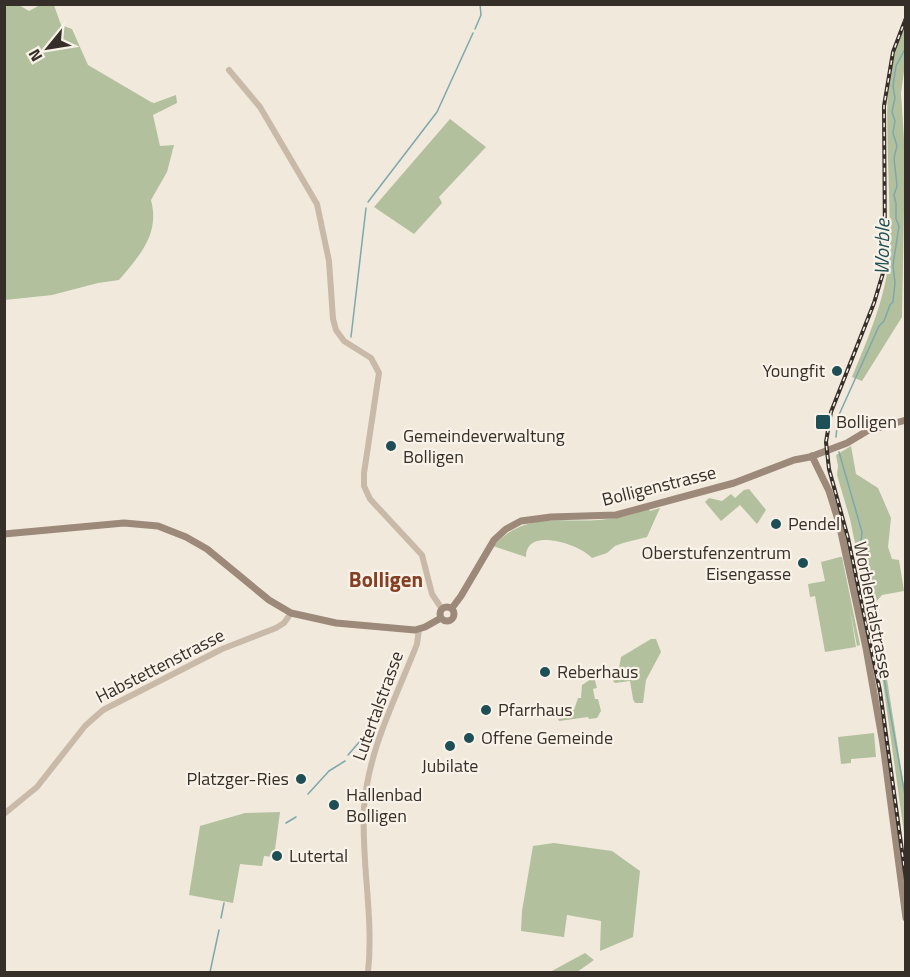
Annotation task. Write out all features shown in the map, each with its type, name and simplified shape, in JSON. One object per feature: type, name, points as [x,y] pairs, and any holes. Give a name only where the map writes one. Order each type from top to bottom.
[{"type":"main road","name":"Bolligenstrasse","points":[[452,608],[494,540],[506,529],[521,521],[551,517],[616,515],[730,484],[850,442],[867,431],[906,420]]},
{"type":"main road","name":"Worblentalstrasse","points":[[812,456],[829,491],[839,523],[866,648],[883,744],[906,918]]},
{"type":"main road","points":[[4,534],[130,523],[158,526],[186,537],[207,549],[269,600],[291,613],[336,623],[419,630],[441,618]]},
{"type":"main road","points":[[447,606],[452,608],[454,613],[452,618],[447,621],[441,618],[442,609],[447,606]]},
{"type":"street","points":[[229,70],[260,107],[315,200],[321,218],[329,261],[334,324],[339,336],[346,343],[371,358],[379,373],[364,473],[366,490],[370,499],[422,555],[432,594],[442,609]]},
{"type":"street","name":"Habstettenstrasse","points":[[4,814],[30,794],[85,726],[108,706],[222,649],[276,628],[284,623],[291,613]]},
{"type":"street","name":"Lutertalstrasse","points":[[368,972],[371,925],[364,830],[367,782],[380,736],[417,644],[419,630]]},
{"type":"green space","points":[[4,5],[19,5],[29,11],[40,5],[54,5],[61,25],[72,29],[88,65],[151,102],[176,95],[177,103],[153,115],[160,146],[174,145],[167,172],[151,200],[153,223],[150,234],[141,253],[119,280],[52,295],[5,300]]},
{"type":"green space","points":[[905,25],[905,64],[901,93],[905,155],[902,317],[862,381],[852,377],[881,301],[888,269],[890,252],[888,91],[893,57]]},
{"type":"green space","points":[[450,119],[486,147],[439,197],[442,203],[414,234],[374,207]]},
{"type":"green space","points":[[851,446],[856,474],[878,488],[891,518],[888,547],[892,559],[899,560],[904,591],[882,595],[875,603],[905,793],[905,840],[881,668],[850,519],[837,475],[836,455]]},
{"type":"green space","points":[[749,489],[766,510],[757,524],[740,505],[721,521],[705,502],[709,498],[722,501],[731,494],[735,498],[744,490]]},
{"type":"green space","points":[[660,508],[647,537],[615,546],[607,553],[592,558],[570,545],[550,540],[533,543],[527,549],[526,557],[493,546],[506,534],[533,522],[613,518]]},
{"type":"green space","points":[[842,557],[860,645],[857,646],[850,610],[856,647],[825,652],[815,596],[810,597],[808,584],[825,581],[821,562]]},
{"type":"green space","points":[[651,639],[656,639],[661,652],[646,680],[643,703],[635,703],[630,681],[615,683],[613,681],[618,674],[621,657]]},
{"type":"green space","points":[[594,677],[597,688],[593,689],[595,699],[598,699],[601,711],[597,718],[559,721],[558,719],[566,718],[567,708],[574,710],[578,698],[581,698],[582,685]]},
{"type":"green space","points":[[874,733],[876,757],[851,759],[851,763],[841,764],[838,737]]},
{"type":"green space","points":[[280,812],[274,857],[264,856],[262,866],[240,864],[233,903],[189,895],[200,826],[245,813]]},
{"type":"green space","points":[[554,843],[612,851],[640,871],[633,937],[600,951],[601,921],[567,915],[564,937],[521,931],[522,911],[533,846]]},
{"type":"green space","points":[[585,953],[594,960],[577,972],[550,972]]},
{"type":"waterway","points":[[475,29],[481,15],[480,4]]},
{"type":"waterway","points":[[368,202],[437,112],[473,33]]},
{"type":"waterway","name":"Worble","points":[[836,437],[838,417],[879,326],[893,302],[895,283],[893,265],[899,226],[896,219],[894,195],[897,186],[894,158],[897,146],[893,133],[895,121],[892,112],[895,98],[893,86],[896,66],[906,47]]},
{"type":"waterway","points":[[351,337],[366,208]]},
{"type":"waterway","name":"Worble","points":[[839,452],[862,532],[860,553],[870,583],[869,594],[906,801]]},
{"type":"waterway","points":[[348,755],[369,727],[370,718],[383,696]]},
{"type":"waterway","points":[[308,794],[329,771],[345,761]]},
{"type":"waterway","points":[[286,823],[296,817]]},
{"type":"waterway","points":[[221,918],[224,903]]},
{"type":"waterway","points":[[210,972],[219,930]]},
{"type":"railway","points":[[906,18],[893,52],[884,106],[885,243],[883,273],[874,303],[831,412],[826,442],[829,469],[848,538],[880,691],[906,880]]},
{"type":"place","name":"Youngfit","points":[[837,371]]},
{"type":"place","name":"Bolligen","points":[[823,422]]},
{"type":"place","name":"Gemeindeverwaltung Bolligen","points":[[391,446]]},
{"type":"place","name":"Pendel","points":[[776,524]]},
{"type":"place","name":"Oberstufenzentrum Eisengasse","points":[[803,563]]},
{"type":"place","name":"Reberhaus","points":[[545,672]]},
{"type":"place","name":"Pfarrhaus","points":[[486,710]]},
{"type":"place","name":"Offene Gemeinde","points":[[469,738]]},
{"type":"place","name":"Jubilate","points":[[450,746]]},
{"type":"place","name":"Platzger-Ries","points":[[301,779]]},
{"type":"place","name":"Hallenbad Bolligen","points":[[334,805]]},
{"type":"place","name":"Lutertal","points":[[277,856]]},
{"type":"district","name":"Bolligen","points":[[386,580]]}]
